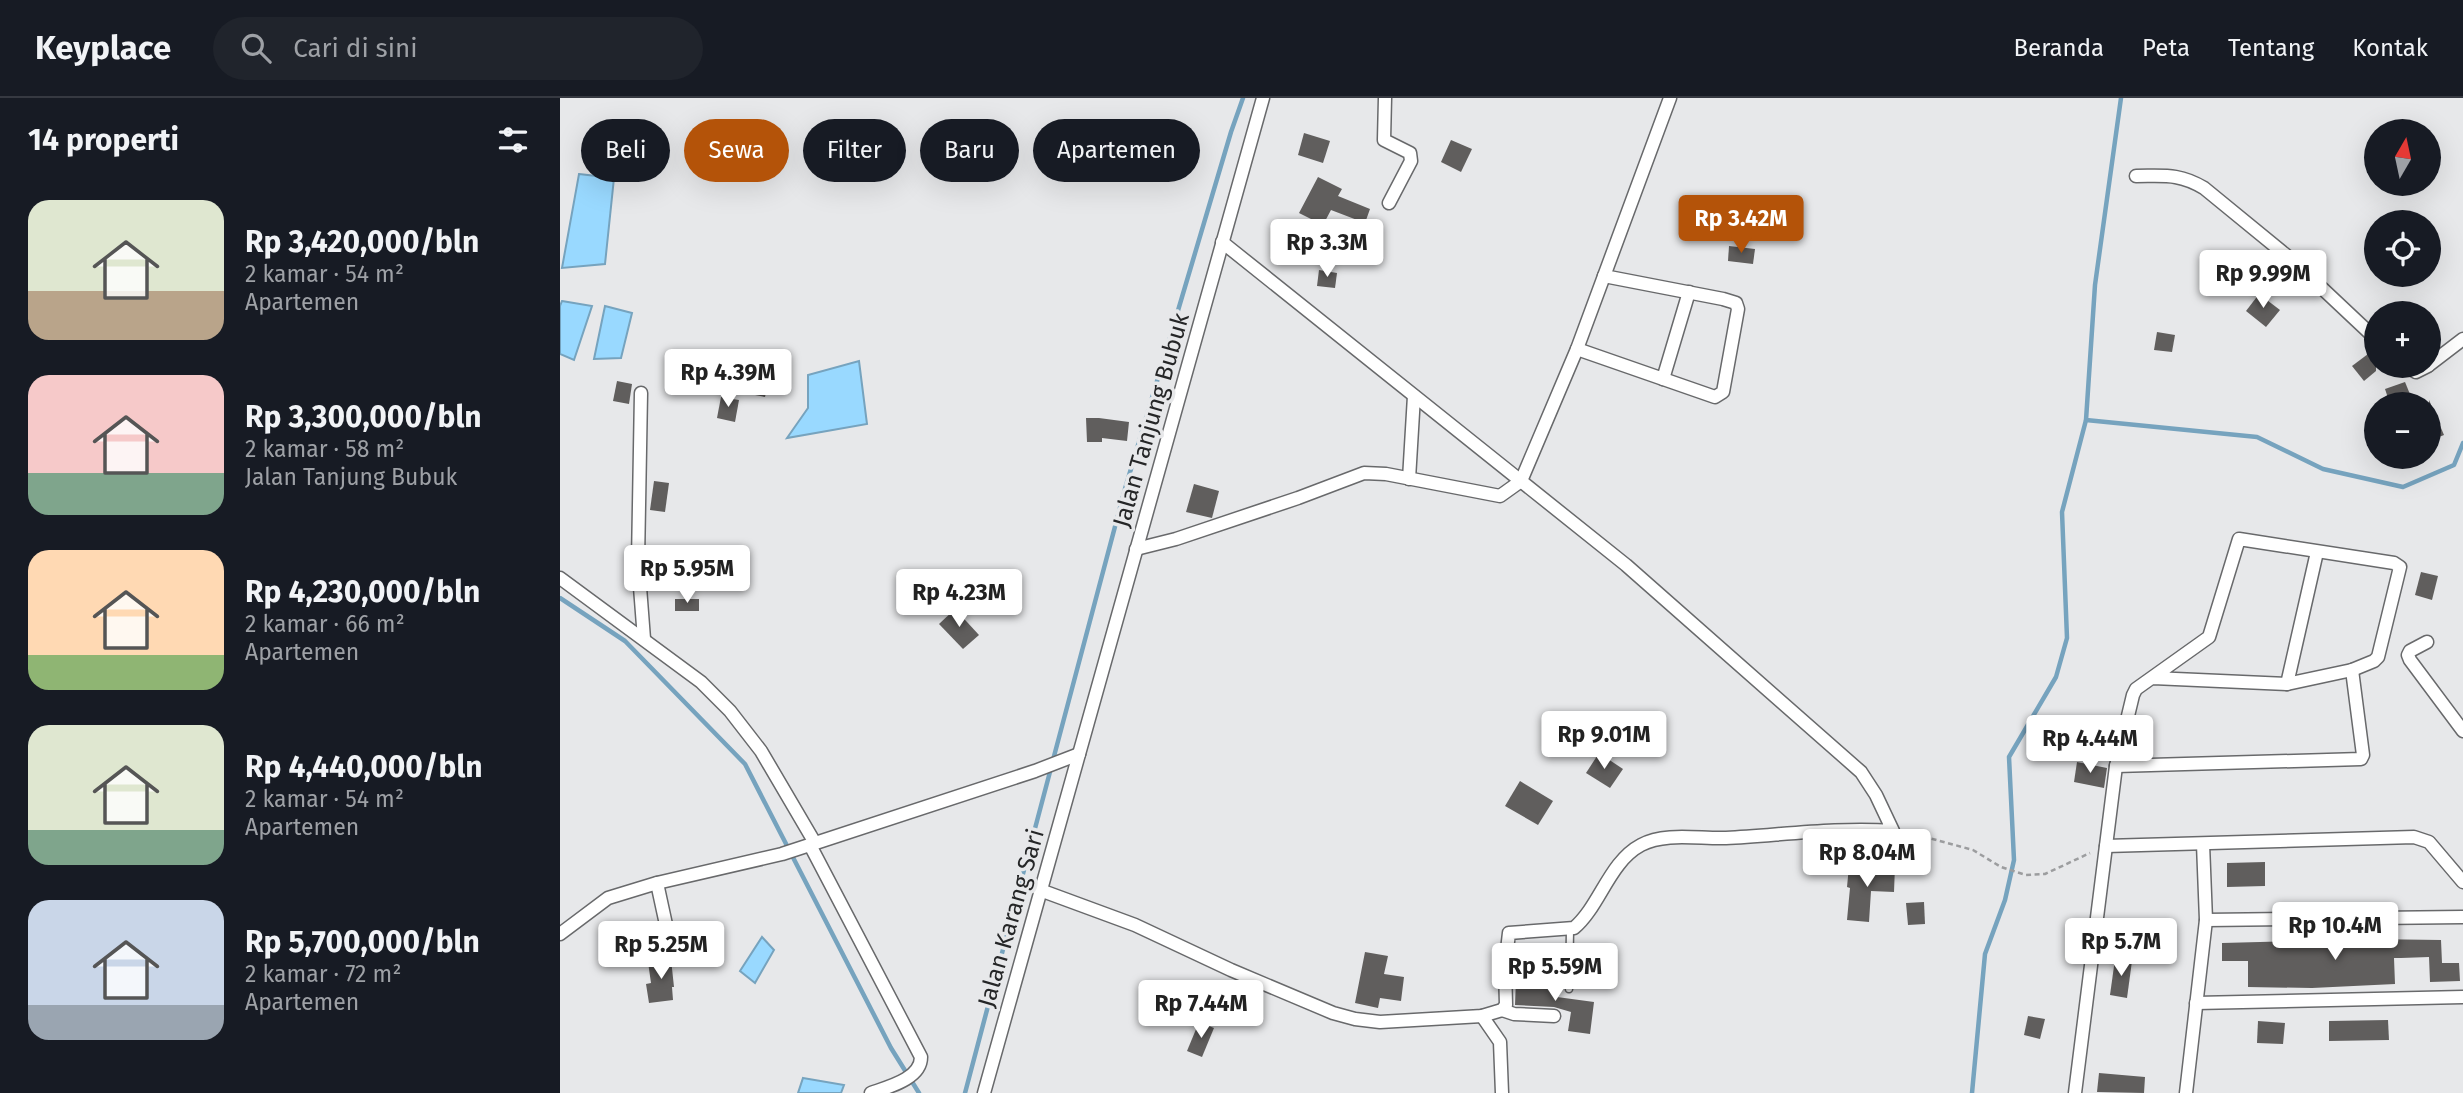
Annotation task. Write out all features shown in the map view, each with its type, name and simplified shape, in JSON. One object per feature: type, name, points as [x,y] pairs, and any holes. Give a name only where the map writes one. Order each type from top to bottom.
[{"type":"street","name":"Jalan Tanjung Bubuk","points":[[1079,754],[1263,98]]},
{"type":"street","points":[[1385,98],[1384,140],[1405,149],[1411,157],[1389,203]]},
{"type":"street","points":[[1136,549],[1176,539],[1364,473],[1385,474],[1500,496],[1521,481],[1577,349],[1670,98]]},
{"type":"street","points":[[2136,176],[2177,175],[2204,188],[2292,260],[2364,328]]},
{"type":"street","points":[[1040,890],[1135,925],[1231,970],[1333,1013],[1380,1022],[1482,1016],[1502,1010],[1506,1005],[1505,967],[1509,933],[1570,930],[1578,925],[1625,859],[1640,845],[1658,838],[1894,831],[1861,772],[1626,565],[1222,242]]},
{"type":"street","points":[[1577,349],[1715,397],[1723,392],[1738,309],[1732,300],[1604,276]]},
{"type":"street","points":[[1663,379],[1689,292]]},
{"type":"street","points":[[2441,355],[2463,339]]},
{"type":"street","points":[[641,393],[638,561],[644,639]]},
{"type":"street","points":[[1409,479],[1414,396]]},
{"type":"street","points":[[2075,1093],[2116,766],[2130,700],[2136,689],[2209,637],[2239,539],[2394,563],[2400,567],[2378,656],[2374,661],[2352,670],[2287,684],[2153,678]]},
{"type":"street","points":[[2287,684],[2317,552]]},
{"type":"street","points":[[560,578],[701,682],[730,711],[761,751],[921,1057],[920,1068],[916,1072],[890,1087],[871,1093]]},
{"type":"street","points":[[2427,642],[2410,651],[2410,660],[2463,732]]},
{"type":"street","points":[[2116,766],[2361,759],[2363,755],[2352,670]]},
{"type":"street","points":[[560,933],[608,898],[657,883],[782,854],[1079,754]]},
{"type":"street","name":"Jalan Karang Sari","points":[[984,1093],[1079,754]]},
{"type":"street","points":[[2106,846],[2414,837],[2429,842],[2463,882]]},
{"type":"street","points":[[2186,1093],[2206,920],[2203,844]]},
{"type":"street","points":[[645,950],[665,948],[670,943],[657,883]]},
{"type":"street","points":[[2206,920],[2463,917]]},
{"type":"street","points":[[2196,1003],[2463,997]]},
{"type":"street","points":[[1502,1010],[1514,1014],[1554,1016]]},
{"type":"street","points":[[1482,1016],[1500,1042],[1502,1093]]},
{"type":"lane","points":[[1569,989],[1570,930]]},
{"type":"path","points":[[1910,832],[1973,850],[2001,867],[2026,876],[2045,874],[2106,846]]},
{"type":"water","points":[[579,174],[581,182],[614,182],[605,264],[562,268]]},
{"type":"water","points":[[562,301],[592,306],[574,360],[560,354]]},
{"type":"water","points":[[605,306],[632,313],[621,358],[594,359]]},
{"type":"water","points":[[859,361],[867,424],[787,438],[808,408],[808,375]]},
{"type":"water","points":[[762,937],[774,950],[755,983],[740,971]]},
{"type":"water","points":[[803,1078],[844,1085],[841,1093],[798,1093]]},
{"type":"building","points":[[1304,133],[1330,141],[1323,163],[1298,155]]},
{"type":"building","points":[[1451,140],[1472,149],[1461,172],[1441,162]]},
{"type":"building","points":[[1318,177],[1342,189],[1338,196],[1370,209],[1365,223],[1331,210],[1323,225],[1299,213]]},
{"type":"building","points":[[1729,246],[1755,249],[1753,264],[1728,261]]},
{"type":"building","points":[[2261,265],[2277,274],[2268,290],[2252,281]]},
{"type":"building","points":[[1319,270],[1337,273],[1335,288],[1317,286]]},
{"type":"building","points":[[2259,294],[2280,310],[2266,327],[2246,311]]},
{"type":"building","points":[[2157,332],[2175,335],[2172,352],[2154,350]]},
{"type":"building","points":[[2364,357],[2364,378],[2368,378],[2364,381],[2352,366]]},
{"type":"building","points":[[751,366],[771,370],[765,397],[745,393]]},
{"type":"building","points":[[617,381],[632,384],[629,404],[613,401]]},
{"type":"building","points":[[2405,382],[2409,392],[2386,392],[2385,389]]},
{"type":"building","points":[[721,397],[739,400],[735,422],[717,418]]},
{"type":"building","points":[[1086,418],[1129,422],[1127,441],[1102,438],[1102,442],[1087,442]]},
{"type":"building","points":[[654,481],[669,483],[665,512],[650,510]]},
{"type":"building","points":[[1194,484],[1219,491],[1212,518],[1186,512]]},
{"type":"building","points":[[678,563],[678,587],[658,587],[658,564]]},
{"type":"building","points":[[2421,572],[2438,576],[2432,600],[2415,595]]},
{"type":"building","points":[[675,599],[699,599],[699,611],[675,611]]},
{"type":"building","points":[[955,609],[979,635],[963,649],[939,624]]},
{"type":"building","points":[[1599,753],[1623,769],[1610,788],[1586,773]]},
{"type":"building","points":[[2077,762],[2107,768],[2104,788],[2074,782]]},
{"type":"building","points":[[1520,781],[1553,801],[1538,825],[1505,806]]},
{"type":"building","points":[[2265,862],[2265,886],[2227,887],[2227,863]]},
{"type":"building","points":[[1849,866],[1879,869],[1879,866],[1895,866],[1894,892],[1871,891],[1869,922],[1847,920]]},
{"type":"building","points":[[1924,902],[1925,924],[1908,925],[1906,903]]},
{"type":"building","points":[[2441,940],[2442,963],[2459,963],[2460,981],[2430,982],[2429,957],[2394,958],[2395,984],[2312,988],[2248,987],[2248,961],[2222,961],[2222,943]]},
{"type":"building","points":[[1365,952],[1388,956],[1384,974],[1404,977],[1401,1001],[1380,998],[1378,1008],[1355,1003]]},
{"type":"building","points":[[671,959],[673,1000],[649,1003],[646,984],[651,983],[648,962]]},
{"type":"building","points":[[2115,959],[2132,961],[2127,998],[2110,995]]},
{"type":"building","points":[[1516,979],[1559,983],[1557,997],[1594,1002],[1590,1034],[1568,1031],[1571,1012],[1554,1007],[1515,1005]]},
{"type":"building","points":[[2028,1016],[2045,1019],[2040,1039],[2024,1035]]},
{"type":"building","points":[[2388,1020],[2389,1040],[2329,1041],[2329,1021]]},
{"type":"building","points":[[2258,1021],[2285,1023],[2283,1044],[2257,1043]]},
{"type":"building","points":[[1199,1022],[1214,1028],[1202,1057],[1187,1051]]},
{"type":"building","points":[[2099,1073],[2145,1077],[2144,1093],[2097,1092]]},
{"type":"waterway","points":[[1053,760],[1125,489],[1243,98]]},
{"type":"waterway","points":[[1972,1093],[1985,954],[2005,900],[2014,860],[2009,757],[2056,677],[2067,638],[2062,512],[2086,420],[2095,285],[2121,98]]},
{"type":"waterway","points":[[2086,420],[2257,437],[2323,469],[2403,487],[2454,465],[2463,443]]},
{"type":"waterway","points":[[560,598],[625,641],[745,764],[891,1048],[919,1093]]},
{"type":"waterway","points":[[965,1093],[1051,768]]}]
